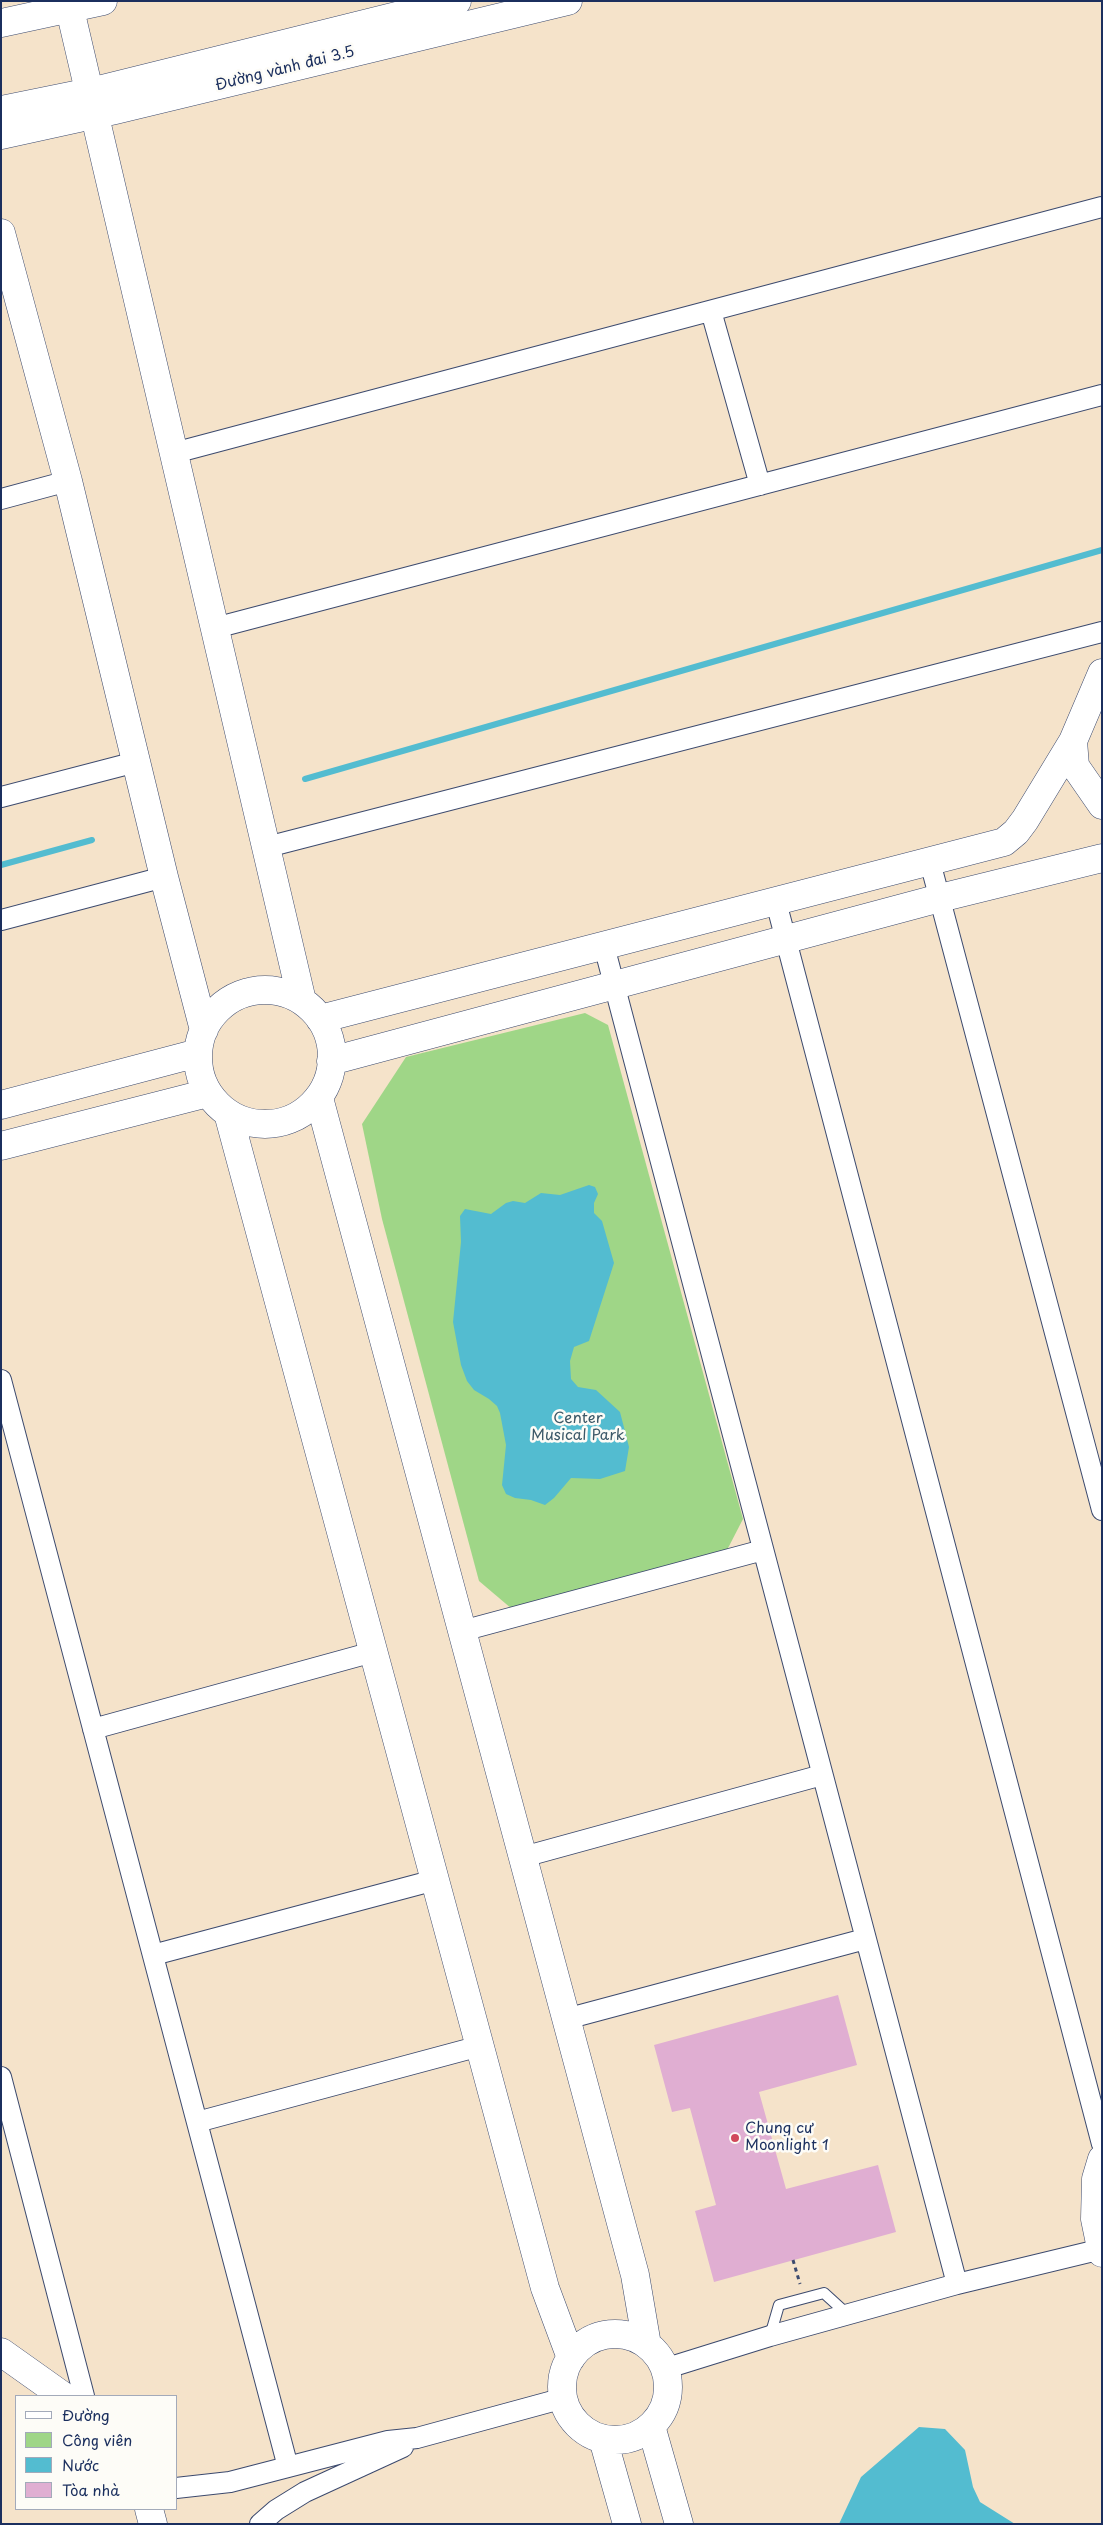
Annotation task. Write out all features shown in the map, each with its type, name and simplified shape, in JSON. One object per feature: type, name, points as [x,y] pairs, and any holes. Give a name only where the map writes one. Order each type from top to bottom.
[{"type":"street","points":[[1,23],[69,5],[103,1]]},
{"type":"street","name":"Đường vành đai 3.5","points":[[1,134],[92,103],[457,1]]},
{"type":"street","name":"Đường vành đai 3.5","points":[[1,110],[92,103],[568,1]]},
{"type":"street","points":[[69,5],[267,847],[311,1010],[328,1035],[332,1061],[329,1078],[319,1098],[304,1113],[283,1123],[260,1125],[238,1120],[219,1107],[208,1093],[198,1067],[201,1041],[207,1022],[222,1005],[241,994],[262,989],[283,992],[311,1010],[604,946],[1004,842],[1016,832],[1073,740],[1102,673]]},
{"type":"street","points":[[174,453],[1102,207]]},
{"type":"street","points":[[1,233],[68,481],[164,876],[201,1041]]},
{"type":"street","points":[[711,311],[760,485]]},
{"type":"street","points":[[215,628],[1102,395]]},
{"type":"street","points":[[1,499],[68,481]]},
{"type":"street","points":[[267,847],[1102,632]]},
{"type":"street","points":[[1073,740],[1075,766],[1102,805]]},
{"type":"street","points":[[1,797],[136,762]]},
{"type":"street","points":[[332,1061],[940,898],[1102,858]]},
{"type":"street","points":[[930,862],[1102,1510]]},
{"type":"street","points":[[1,920],[164,876]]},
{"type":"street","points":[[776,902],[1102,2144]]},
{"type":"street","points":[[604,946],[957,2284]]},
{"type":"street","points":[[1,1105],[201,1041]]},
{"type":"street","points":[[1,1146],[208,1093]]},
{"type":"street","points":[[319,1098],[635,2274],[647,2345]]},
{"type":"street","points":[[228,1113],[545,2288],[571,2358]]},
{"type":"street","points":[[1,1380],[288,2467]]},
{"type":"street","points":[[462,1631],[763,1550]]},
{"type":"street","points":[[93,1729],[373,1652]]},
{"type":"street","points":[[523,1857],[822,1775]]},
{"type":"street","points":[[153,1955],[435,1880]]},
{"type":"street","points":[[566,2019],[865,1939]]},
{"type":"street","points":[[197,2122],[480,2046]]},
{"type":"street","points":[[1,2077],[84,2395]]},
{"type":"street","points":[[664,2369],[770,2336],[957,2284],[1101,2251],[1095,2218],[1096,2179],[1102,2159]]},
{"type":"street","points":[[614,2334],[631,2336],[647,2345],[660,2358],[664,2369],[668,2394],[662,2411],[651,2426],[636,2436],[620,2440],[603,2439],[587,2432],[575,2421],[566,2407],[562,2390],[564,2373],[571,2358],[583,2345],[597,2337],[614,2334]]},
{"type":"street","points":[[1,2352],[62,2395]]},
{"type":"street","points":[[178,2488],[230,2482],[388,2441],[417,2438],[564,2398]]},
{"type":"street","points":[[651,2426],[679,2524]]},
{"type":"street","points":[[260,2524],[276,2510],[305,2492],[329,2479],[398,2450],[417,2438]]},
{"type":"street","points":[[603,2439],[627,2524]]},
{"type":"street","points":[[149,2510],[153,2524]]},
{"type":"lane","points":[[770,2336],[779,2305],[804,2298],[824,2293],[848,2315]]},
{"type":"path","points":[[793,2260],[804,2298]]},
{"type":"green space","name":"Center Musical Park","points":[[585,1013],[608,1025],[743,1519],[726,1552],[512,1609],[479,1581],[382,1219],[362,1124],[406,1057]]},
{"type":"water","points":[[589,1185],[595,1187],[598,1194],[594,1203],[594,1213],[602,1221],[614,1263],[589,1341],[574,1347],[570,1361],[571,1379],[578,1387],[596,1390],[620,1412],[629,1447],[625,1471],[600,1479],[571,1478],[554,1498],[545,1505],[506,1494],[502,1485],[506,1445],[500,1413],[497,1406],[474,1390],[467,1381],[461,1365],[453,1322],[461,1242],[460,1216],[465,1209],[491,1214],[506,1203],[513,1201],[525,1203],[541,1193],[560,1195]]},
{"type":"water","points":[[919,2427],[945,2429],[965,2450],[973,2487],[980,2502],[1015,2524],[839,2524],[861,2477]]},
{"type":"building","name":"Chung cư Moonlight 1","points":[[838,1995],[857,2065],[759,2092],[786,2189],[878,2165],[896,2232],[714,2282],[695,2211],[716,2205],[690,2108],[672,2112],[654,2045]]},
{"type":"waterway","points":[[305,779],[1102,550]]},
{"type":"waterway","points":[[1,865],[92,840]]},
{"type":"place","name":"Chung cư Moonlight 1","points":[[735,2138]]}]
